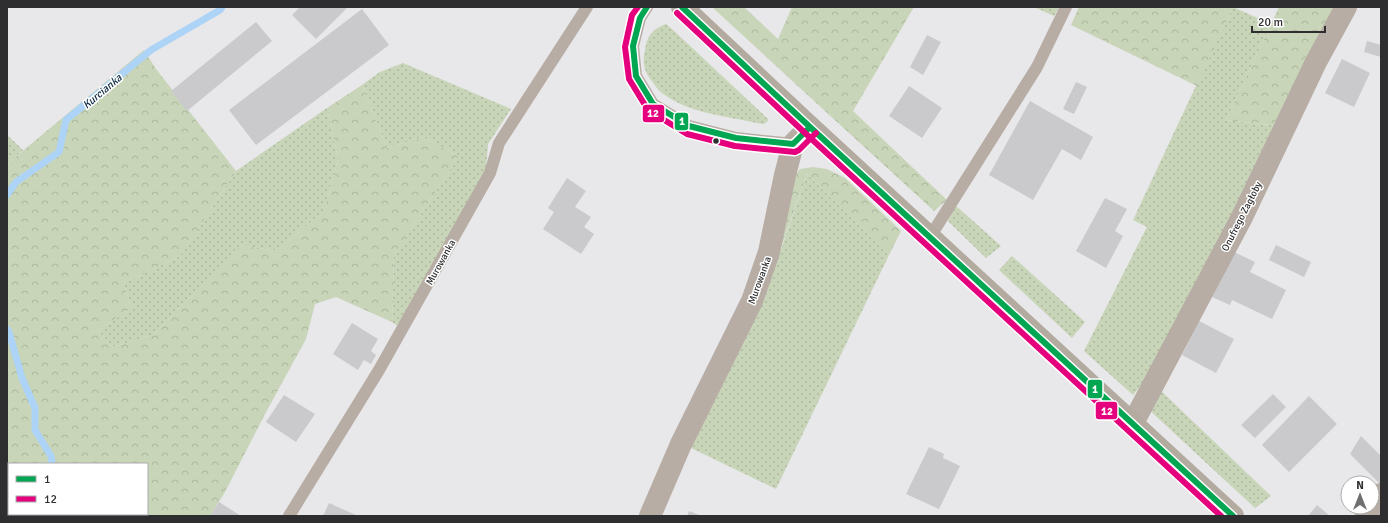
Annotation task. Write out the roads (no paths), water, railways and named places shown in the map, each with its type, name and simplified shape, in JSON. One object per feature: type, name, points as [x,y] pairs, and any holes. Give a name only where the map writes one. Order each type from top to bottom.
[{"type":"main road","points":[[682,7],[810,127],[1133,422],[1233,516]]},
{"type":"street","name":"Onufrego Zagłoby","points":[[1133,422],[1242,217],[1316,62],[1346,7]]},
{"type":"street","name":"Murowanka","points":[[650,516],[681,444],[752,301],[769,252],[784,175],[793,144],[810,127]]},
{"type":"street","points":[[1366,516],[1381,494]]},
{"type":"lane","name":"Murowanka","points":[[289,516],[379,370],[490,173],[499,143],[587,7]]},
{"type":"lane","points":[[647,7],[640,18],[633,46],[636,76],[653,104],[689,126],[736,138],[793,144]]},
{"type":"lane","points":[[930,237],[1037,67],[1066,7]]},
{"type":"waterway","name":"Kurcianka","points":[[7,195],[16,182],[59,152],[66,120],[151,50],[220,10],[222,7]]},
{"type":"waterway","name":"Kurcianka","points":[[7,329],[22,378],[35,408],[35,430],[51,456],[52,463]]}]
